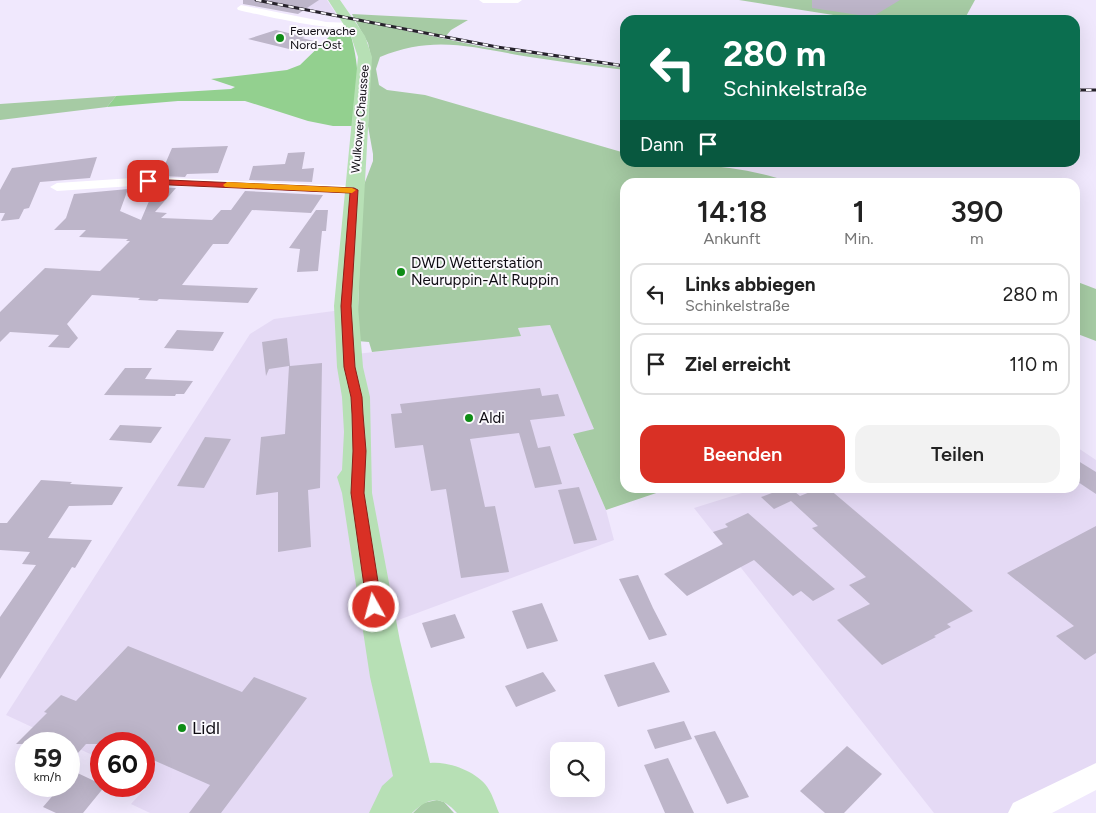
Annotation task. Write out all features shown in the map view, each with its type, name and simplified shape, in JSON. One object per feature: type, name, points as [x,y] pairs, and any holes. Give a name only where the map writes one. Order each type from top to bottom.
[{"type":"main road","name":"Wulkower Chaussee","points":[[334,0],[364,49],[365,57],[346,306],[350,367],[343,404],[344,452],[357,493],[374,607],[403,742],[403,799]]},
{"type":"main road","points":[[403,799],[430,782],[444,781],[457,785],[468,793],[475,803],[478,813]]},
{"type":"street","points":[[482,0],[518,0]]},
{"type":"street","points":[[241,8],[326,25],[351,26]]},
{"type":"street","points":[[56,187],[148,181],[354,190]]},
{"type":"street","points":[[1023,813],[1096,776]]},
{"type":"shaded area","points":[[252,0],[327,0],[338,17]]},
{"type":"shaded area","points":[[354,18],[537,53],[620,64],[620,67],[484,47]]},
{"type":"shaded area","points":[[356,308],[356,354],[520,336],[518,328],[550,325],[595,429],[573,435],[606,510],[614,540],[377,628],[403,742],[390,813],[150,813],[131,804],[137,797],[155,797],[155,732],[90,732],[90,754],[80,749],[80,732],[43,732],[6,715],[250,334],[274,319]]},
{"type":"shaded area","points":[[1080,449],[1096,460],[1096,773],[1019,813],[934,813],[694,508],[742,493],[1080,493]]},
{"type":"green space","points":[[739,0],[975,0],[967,15],[834,15]]},
{"type":"green space","points":[[352,14],[468,20],[451,30],[446,36],[354,18]]},
{"type":"green space","points":[[355,20],[484,47],[620,67],[620,69],[578,64],[472,47],[437,45],[400,50],[380,57],[376,69],[379,85],[387,90],[425,95],[620,152],[620,167],[719,167],[750,171],[777,178],[620,178],[620,493],[656,493],[606,510],[573,434],[594,429],[550,325],[518,328],[521,336],[372,352],[369,342],[357,341],[362,190],[373,161],[368,126],[371,57],[368,43]]},
{"type":"green space","points":[[330,36],[351,36],[358,81],[353,126],[333,126],[308,121],[245,101],[178,101],[107,107],[116,96],[231,89],[235,87],[211,79],[287,70],[300,65]]},
{"type":"green space","points":[[116,96],[107,107],[0,120],[0,104]]},
{"type":"green space","points":[[1080,283],[1096,289],[1096,341],[1080,335]]},
{"type":"green space","points":[[437,800],[444,802],[454,813],[413,813],[423,803]]},
{"type":"building","points":[[243,0],[319,0],[298,14],[243,4]]},
{"type":"building","points":[[812,0],[900,0],[875,15],[859,15],[812,8]]},
{"type":"building","points":[[276,30],[314,41],[289,49],[248,39]]},
{"type":"building","points":[[228,146],[218,173],[187,174],[185,177],[160,176],[172,148]]},
{"type":"building","points":[[305,152],[302,169],[314,168],[312,182],[249,180],[253,166],[285,164],[288,153]]},
{"type":"building","points":[[97,157],[90,178],[40,182],[29,208],[24,209],[19,219],[1,221],[5,213],[0,213],[0,190],[12,168]]},
{"type":"building","points":[[155,187],[176,188],[155,212],[167,213],[161,218],[212,220],[221,210],[231,210],[245,191],[323,195],[311,213],[252,210],[228,244],[213,244],[182,285],[258,288],[248,303],[159,299],[157,301],[92,295],[67,324],[78,338],[69,348],[48,347],[59,335],[10,332],[0,342],[0,312],[45,268],[100,271],[130,241],[126,241],[128,239],[79,237],[86,230],[54,230],[66,218],[74,194],[128,189],[120,211],[141,220]]},
{"type":"building","points":[[316,210],[328,210],[326,231],[322,231],[318,271],[297,272],[300,249],[289,248]]},
{"type":"building","points":[[177,330],[224,332],[213,351],[164,348]]},
{"type":"building","points":[[287,338],[290,366],[322,363],[320,488],[308,490],[311,547],[278,552],[278,492],[256,495],[261,437],[285,434],[289,366],[269,369],[266,376],[262,342]]},
{"type":"building","points":[[125,368],[152,368],[145,379],[193,381],[184,394],[176,394],[175,396],[104,395]]},
{"type":"building","points":[[540,388],[542,396],[558,394],[565,416],[530,420],[538,448],[550,446],[562,484],[535,488],[519,433],[470,439],[485,507],[495,506],[509,572],[461,578],[446,489],[431,491],[423,445],[395,448],[391,414],[402,413],[400,404]]},
{"type":"building","points":[[120,425],[162,427],[151,443],[109,440]]},
{"type":"building","points":[[205,437],[231,439],[204,488],[177,486]]},
{"type":"building","points":[[1080,462],[1096,472],[1096,494],[1080,483]]},
{"type":"building","points":[[41,480],[72,482],[70,484],[123,487],[112,505],[69,506],[48,538],[92,540],[75,568],[72,567],[0,679],[0,617],[36,565],[22,564],[30,552],[0,550],[0,523],[7,523]]},
{"type":"building","points":[[579,487],[597,540],[574,544],[558,490]]},
{"type":"building","points":[[772,493],[796,493],[800,496],[808,493],[834,493],[973,611],[947,624],[951,627],[934,636],[936,637],[882,665],[837,620],[870,604],[849,585],[866,577],[812,528],[818,526],[791,501],[774,509],[761,497]]},
{"type":"building","points":[[748,513],[835,589],[813,601],[801,591],[793,596],[754,560],[687,596],[664,574],[723,544],[713,532],[728,527],[725,524]]},
{"type":"building","points":[[1096,526],[1096,653],[1085,660],[1056,636],[1074,626],[1007,573]]},
{"type":"building","points":[[638,575],[667,635],[649,640],[619,579]]},
{"type":"building","points":[[542,603],[558,641],[527,649],[512,611]]},
{"type":"building","points":[[455,614],[465,638],[431,648],[422,623]]},
{"type":"building","name":"Lidl","points":[[128,646],[242,692],[254,677],[307,698],[221,813],[189,813],[210,785],[155,761],[155,732],[90,732],[90,744],[86,744],[80,751],[80,732],[28,732],[47,713],[44,712],[61,695],[76,701]]},
{"type":"building","points":[[654,662],[670,692],[618,707],[604,675]]},
{"type":"building","points":[[543,672],[556,691],[516,707],[505,686]]},
{"type":"building","points":[[684,721],[692,739],[655,749],[647,730]]},
{"type":"building","points":[[715,731],[749,797],[727,804],[694,736]]},
{"type":"building","points":[[847,746],[882,774],[844,813],[825,813],[800,791]]},
{"type":"building","points":[[668,758],[694,813],[665,813],[644,765]]},
{"type":"building","points":[[80,774],[90,779],[90,797],[96,797],[83,813],[56,813],[43,807],[52,797],[80,797]]},
{"type":"railway","points":[[256,0],[497,47],[620,65]]},
{"type":"railway","points":[[1080,90],[1096,90]]},
{"type":"slow traffic","points":[[227,185],[352,190]]},
{"type":"place","name":"Feuerwache Nord-Ost","points":[[280,38]]},
{"type":"place","name":"DWD Wetterstation Neuruppin-Alt Ruppin","points":[[401,272]]},
{"type":"place","name":"Aldi","points":[[469,418]]},
{"type":"place","name":"Lidl","points":[[182,728]]},
{"type":"route","points":[[148,181],[354,190],[346,306],[350,367],[356,397],[360,451],[357,493],[374,607]]}]
